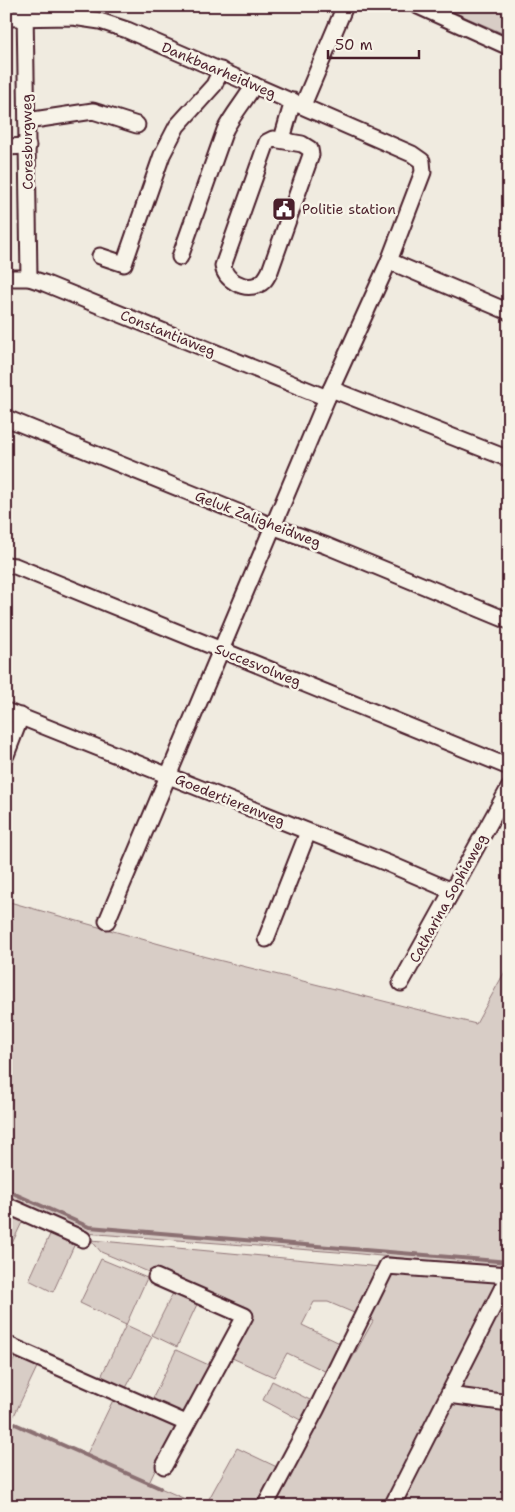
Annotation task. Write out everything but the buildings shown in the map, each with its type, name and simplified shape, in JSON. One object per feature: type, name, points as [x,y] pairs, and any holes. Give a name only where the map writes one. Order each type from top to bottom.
[{"type":"street","points":[[282,139],[345,6]]},
{"type":"street","points":[[418,6],[509,47]]},
{"type":"street","name":"Dankbaarheidweg","points":[[6,18],[25,11],[100,21],[127,30],[412,154],[422,162],[423,172],[389,261]]},
{"type":"street","name":"Coresburgweg","points":[[25,11],[29,278]]},
{"type":"street","points":[[100,256],[124,264],[162,155],[177,126],[214,85],[221,70]]},
{"type":"street","points":[[180,257],[225,130],[233,114],[246,100],[254,85]]},
{"type":"street","points":[[27,121],[73,112],[93,111],[136,125]]},
{"type":"street","points":[[273,139],[282,139],[310,148],[311,155],[270,271],[264,281],[257,285],[237,284],[224,272],[223,266],[267,142],[273,139]]},
{"type":"street","points":[[6,147],[28,146]]},
{"type":"street","points":[[106,922],[272,526],[329,393],[389,261],[509,312]]},
{"type":"street","name":"Constantiaweg","points":[[6,278],[29,278],[329,393],[509,459]]},
{"type":"street","name":"Geluk Zaligheidweg","points":[[6,418],[509,621]]},
{"type":"street","name":"Succesvolweg","points":[[6,565],[15,566],[509,767]]},
{"type":"street","name":"Goedertierenweg","points":[[6,711],[452,891]]},
{"type":"street","points":[[6,756],[21,716]]},
{"type":"street","name":"Catharina Sophiaweg","points":[[401,982],[506,799]]},
{"type":"street","points":[[266,939],[308,832]]},
{"type":"street","points":[[6,1205],[83,1239]]},
{"type":"street","points":[[265,1506],[316,1410],[387,1266],[509,1275],[392,1506]]},
{"type":"street","points":[[156,1277],[245,1316],[164,1466]]},
{"type":"street","points":[[6,1344],[186,1423]]},
{"type":"street","points":[[449,1395],[509,1402]]},
{"type":"shaded area","points":[[440,6],[509,6],[509,36]]},
{"type":"shaded area","points":[[6,901],[206,957],[476,1024],[509,964],[509,1269],[351,1253],[84,1233],[6,1201]]},
{"type":"shaded area","points":[[6,1208],[25,1216],[6,1256]]},
{"type":"shaded area","points":[[53,1228],[77,1239],[53,1292],[29,1280]]},
{"type":"shaded area","points":[[91,1240],[509,1279],[509,1506],[270,1506],[373,1321],[328,1302],[314,1302],[302,1325],[346,1346],[331,1374],[287,1353],[274,1377],[230,1357],[251,1315],[101,1252]]},
{"type":"shaded area","points":[[101,1259],[147,1278],[126,1325],[80,1303]]},
{"type":"shaded area","points":[[175,1289],[199,1300],[177,1347],[152,1335]]},
{"type":"shaded area","points":[[126,1325],[152,1337],[124,1392],[99,1381]]},
{"type":"shaded area","points":[[176,1350],[211,1366],[188,1409],[179,1413],[150,1404]]},
{"type":"shaded area","points":[[17,1353],[39,1363],[11,1422],[86,1456],[115,1396],[176,1426],[149,1483],[201,1506],[6,1506],[6,1377]]},
{"type":"shaded area","points":[[272,1381],[316,1403],[306,1423],[263,1400]]},
{"type":"shaded area","points":[[237,1448],[281,1469],[261,1506],[205,1506]]},
{"type":"waterway","points":[[6,1190],[89,1227],[509,1262]]},
{"type":"waterway","points":[[6,1420],[160,1488]]},
{"type":"place","name":"Politie station","points":[[284,209]]}]
